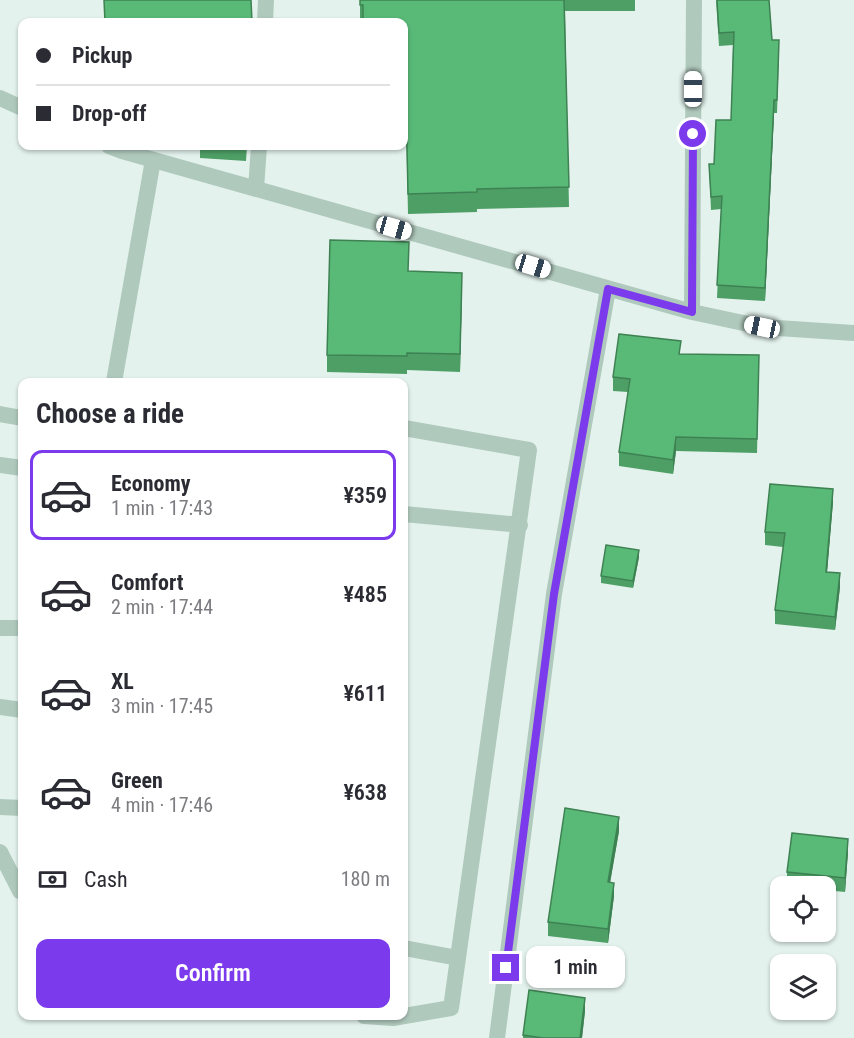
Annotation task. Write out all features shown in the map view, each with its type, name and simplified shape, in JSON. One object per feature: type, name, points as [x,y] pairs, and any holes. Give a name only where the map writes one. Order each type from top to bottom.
[{"type":"street","points":[[265,18],[266,0]]},
{"type":"street","points":[[692,312],[694,0]]},
{"type":"street","points":[[0,98],[18,106]]},
{"type":"street","points":[[122,150],[692,312],[762,327],[854,333]]},
{"type":"street","points":[[256,189],[259,150]]},
{"type":"street","points":[[115,378],[153,160]]},
{"type":"street","points":[[497,1038],[554,594],[608,289]]},
{"type":"street","points":[[0,414],[18,417]]},
{"type":"street","points":[[408,429],[530,450],[452,1008],[408,1015]]},
{"type":"street","points":[[0,465],[18,467]]},
{"type":"street","points":[[408,514],[520,525]]},
{"type":"street","points":[[0,628],[18,628]]},
{"type":"street","points":[[0,707],[18,709]]},
{"type":"street","points":[[0,807],[18,808]]},
{"type":"street","points":[[0,852],[18,887]]},
{"type":"street","points":[[408,949],[458,958]]},
{"type":"building","points":[[104,0],[251,0],[252,18],[105,18]]},
{"type":"building","points":[[360,0],[564,0],[569,187],[477,189],[477,192],[408,194],[408,18],[363,18],[363,5],[360,5]]},
{"type":"building","points":[[717,0],[769,0],[772,40],[779,40],[765,288],[717,285],[722,196],[711,197],[709,164],[714,164],[716,120],[731,120],[734,32],[719,33]]},
{"type":"building","points":[[330,240],[409,242],[408,271],[462,273],[460,354],[327,355]]},
{"type":"building","points":[[619,334],[681,341],[679,354],[759,355],[757,439],[676,437],[673,460],[619,452],[630,379],[613,377]]},
{"type":"building","points":[[770,484],[833,489],[826,572],[840,573],[835,617],[775,610],[785,533],[765,532]]},
{"type":"building","points":[[606,545],[639,550],[633,581],[601,576]]},
{"type":"building","points":[[565,808],[619,817],[608,882],[614,883],[608,929],[548,922]]},
{"type":"building","points":[[792,833],[848,839],[845,878],[787,872]]},
{"type":"building","points":[[529,990],[585,998],[580,1038],[543,1038],[523,1035]]},
{"type":"route","points":[[506,968],[554,594],[608,289],[692,312],[693,134]]}]
